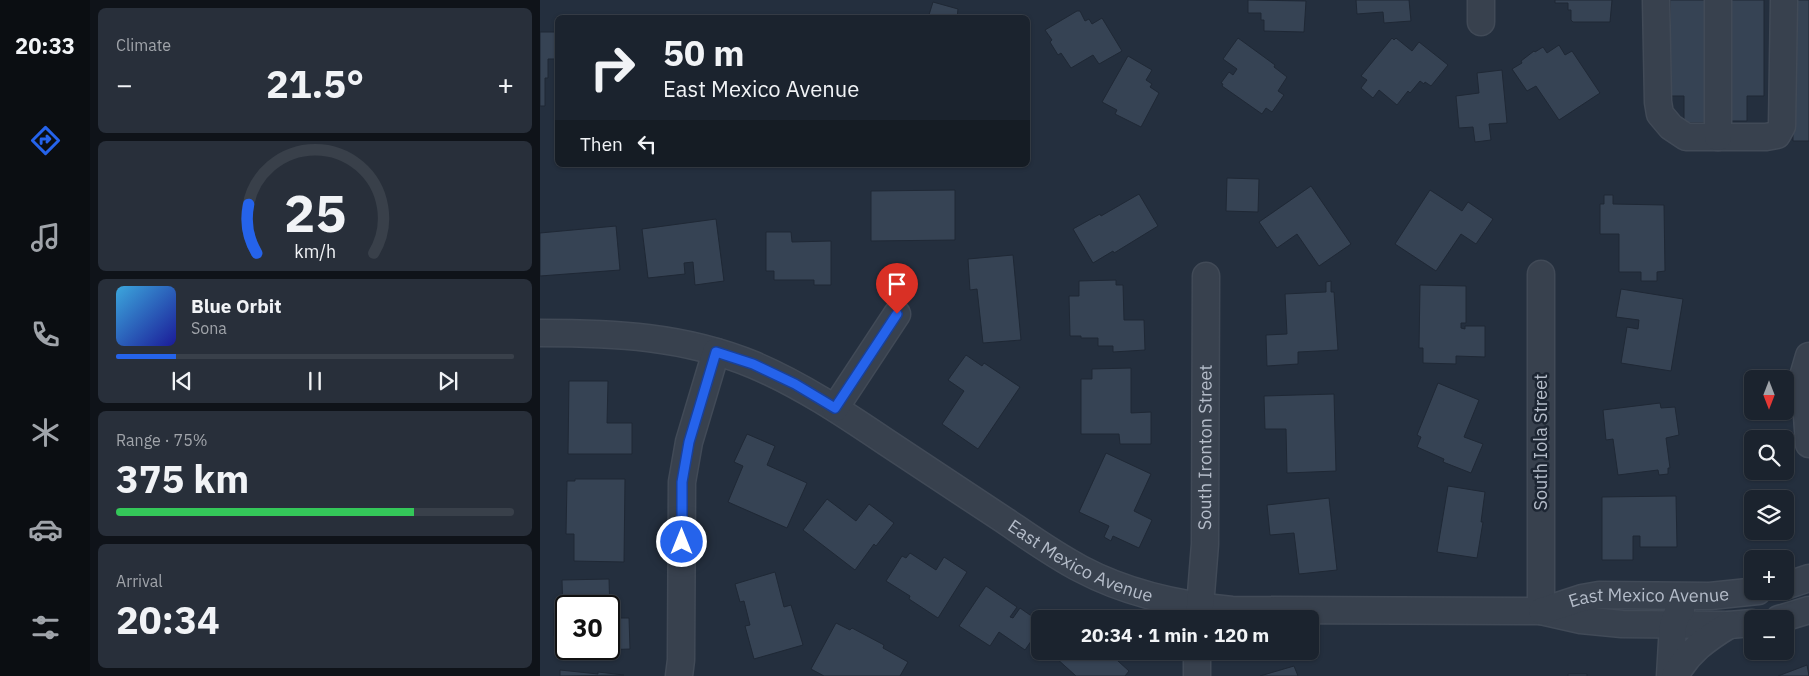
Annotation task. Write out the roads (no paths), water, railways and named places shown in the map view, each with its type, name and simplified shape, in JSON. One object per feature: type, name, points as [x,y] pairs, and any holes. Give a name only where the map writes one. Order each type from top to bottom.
[{"type":"street","points":[[1656,0],[1658,102],[1660,114],[1670,127],[1686,137],[1766,137],[1777,135],[1782,126],[1784,0]]},
{"type":"street","points":[[1718,0],[1718,137]]},
{"type":"street","name":"South Iola Street","points":[[1541,274],[1541,611]]},
{"type":"street","name":"South Ironton Street","points":[[1200,610],[1205,544],[1206,276]]},
{"type":"street","points":[[835,408],[897,314]]},
{"type":"street","name":"East Mexico Avenue","points":[[540,333],[625,334],[671,340],[753,364],[795,384],[835,408],[1082,570],[1119,586],[1191,610]]},
{"type":"street","points":[[679,676],[681,660],[682,482],[689,442],[716,352]]},
{"type":"street","points":[[1809,356],[1804,373],[1809,444]]},
{"type":"street","points":[[1794,583],[1809,578]]},
{"type":"street","name":"East Mexico Avenue","points":[[1541,611],[1582,598],[1599,595],[1710,596],[1744,593]]},
{"type":"street","points":[[1670,676],[1673,625],[1678,612],[1744,594]]},
{"type":"street","points":[[1794,614],[1809,610]]},
{"type":"street","name":"East Mexico Avenue","points":[[1319,611],[1541,611],[1600,622],[1673,625],[1741,624]]},
{"type":"street","points":[[1675,676],[1693,650],[1706,639],[1741,624]]},
{"type":"street","points":[[1197,660],[1197,676]]}]
